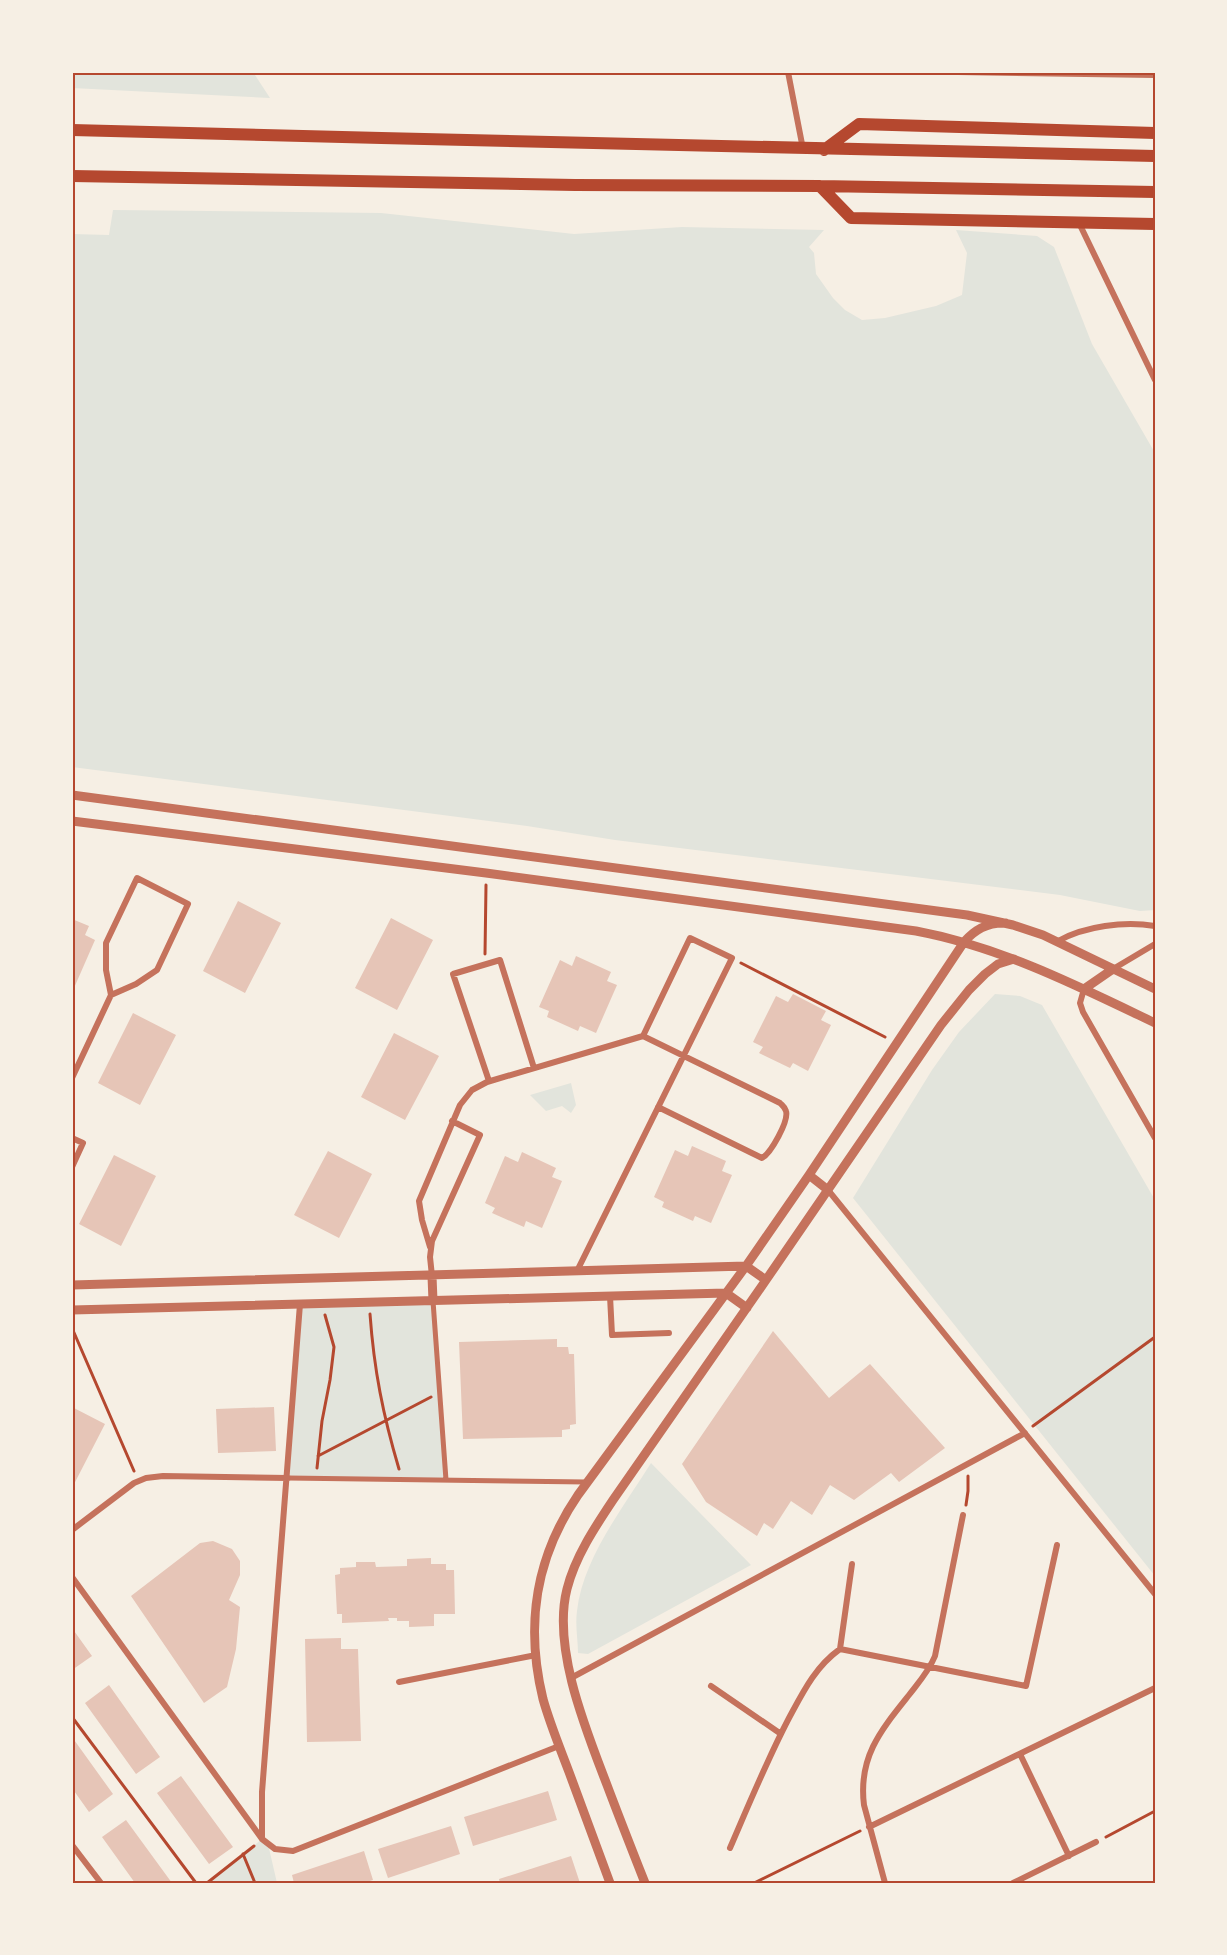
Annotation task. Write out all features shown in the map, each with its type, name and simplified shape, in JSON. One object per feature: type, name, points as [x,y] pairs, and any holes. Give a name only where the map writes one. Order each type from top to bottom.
[{"type":"highway","points":[[824,150],[859,124],[1155,133]]},
{"type":"highway","points":[[72,130],[561,141],[803,150],[1155,156]]},
{"type":"highway","points":[[72,177],[1155,192]]},
{"type":"highway","points":[[820,186],[851,218],[1155,224]]},
{"type":"street","points":[[788,72],[803,150]]},
{"type":"street","points":[[958,72],[1155,75]]},
{"type":"street","points":[[1079,222],[1155,380]]},
{"type":"street","points":[[72,795],[948,912],[1005,923],[1036,932],[1155,989]]},
{"type":"street","points":[[72,820],[928,933],[1015,959],[1155,1023]]},
{"type":"street","points":[[72,1078],[111,995],[106,970],[106,943],[137,878],[188,904],[157,970],[136,984],[111,995]]},
{"type":"street","points":[[610,1883],[544,1700],[536,1655],[535,1609],[545,1558],[563,1518],[587,1482],[746,1266],[964,942],[983,927],[1005,923]]},
{"type":"street","points":[[1058,941],[1085,930],[1104,927],[1140,924],[1155,926]]},
{"type":"street","points":[[577,1271],[732,958],[690,938],[643,1036]]},
{"type":"street","points":[[1155,944],[1084,989],[1080,1003],[1155,1137]]},
{"type":"street","points":[[645,1883],[586,1730],[571,1678],[564,1605],[570,1578],[580,1556],[613,1500],[923,1050],[953,1009],[985,974],[998,964],[1015,959]]},
{"type":"street","points":[[489,1081],[453,974],[484,964],[500,960],[534,1068]]},
{"type":"street","points":[[446,1480],[430,1247],[419,1201],[460,1105],[477,1086],[489,1081],[643,1036],[780,1103],[786,1110],[786,1122],[769,1152],[762,1158],[658,1107]]},
{"type":"street","points":[[430,1247],[480,1135],[452,1121]]},
{"type":"street","points":[[72,1138],[83,1143],[72,1167]]},
{"type":"street","points":[[809,1175],[828,1190],[1155,1594]]},
{"type":"street","points":[[72,1285],[746,1266],[766,1280]]},
{"type":"street","points":[[72,1310],[726,1293],[747,1308]]},
{"type":"street","points":[[610,1296],[612,1335],[669,1333]]},
{"type":"street","points":[[262,1839],[262,1792],[300,1304]]},
{"type":"street","points":[[571,1678],[1025,1433]]},
{"type":"street","points":[[72,1530],[139,1481],[163,1476],[587,1482]]},
{"type":"street","points":[[885,1883],[869,1827],[863,1792],[865,1770],[869,1754],[885,1725],[931,1667],[963,1515]]},
{"type":"street","points":[[840,1649],[1026,1686],[1057,1545]]},
{"type":"street","points":[[730,1848],[781,1734],[813,1675],[840,1649],[852,1564]]},
{"type":"street","points":[[72,1577],[262,1839],[275,1849],[293,1851],[559,1746]]},
{"type":"street","points":[[399,1682],[536,1655]]},
{"type":"street","points":[[711,1686],[781,1734]]},
{"type":"street","points":[[869,1827],[1155,1688]]},
{"type":"street","points":[[1020,1755],[1069,1856]]},
{"type":"street","points":[[1013,1883],[1096,1842]]},
{"type":"street","points":[[72,1845],[100,1883]]},
{"type":"path","points":[[484,964],[486,873]]},
{"type":"path","points":[[732,958],[897,1043]]},
{"type":"path","points":[[370,1303],[376,1373],[402,1480]]},
{"type":"path","points":[[317,1478],[318,1456],[334,1347],[321,1304]]},
{"type":"path","points":[[72,1328],[139,1481]]},
{"type":"path","points":[[1025,1433],[1155,1337]]},
{"type":"path","points":[[318,1456],[440,1392]]},
{"type":"path","points":[[963,1515],[968,1491],[966,1464]]},
{"type":"path","points":[[72,1717],[196,1883]]},
{"type":"path","points":[[1096,1842],[1155,1811]]},
{"type":"path","points":[[754,1883],[869,1827]]},
{"type":"path","points":[[207,1883],[262,1839]]},
{"type":"path","points":[[243,1854],[255,1883]]},
{"type":"shaded area","points":[[72,72],[253,72],[270,98],[72,88]]},
{"type":"shaded area","points":[[113,210],[381,213],[574,234],[682,227],[824,230],[809,247],[814,253],[816,274],[833,298],[845,310],[862,320],[885,318],[936,306],[962,295],[967,253],[956,230],[1037,236],[1054,247],[1092,344],[1155,453],[1155,910],[1140,911],[1060,895],[615,840],[527,826],[72,767],[72,234],[109,235]]},
{"type":"shaded area","points":[[995,994],[1020,996],[1042,1005],[1155,1200],[1155,1576],[853,1198],[932,1070],[959,1032]]},
{"type":"shaded area","points":[[571,1083],[576,1105],[571,1113],[562,1106],[546,1111],[530,1095]]},
{"type":"shaded area","points":[[433,1301],[446,1480],[288,1478],[300,1304]]},
{"type":"shaded area","points":[[651,1463],[751,1565],[588,1654],[578,1653],[577,1611],[587,1572],[606,1534]]},
{"type":"shaded area","points":[[262,1839],[268,1844],[277,1883],[207,1883]]},
{"type":"building","points":[[238,901],[281,923],[245,993],[203,971]]},
{"type":"building","points":[[391,918],[433,940],[397,1010],[355,988]]},
{"type":"building","points":[[72,919],[89,926],[85,935],[95,940],[74,988],[72,987]]},
{"type":"building","points":[[576,956],[611,972],[607,981],[617,985],[596,1033],[580,1026],[578,1031],[547,1017],[549,1011],[539,1007],[560,960],[572,966]]},
{"type":"building","points":[[793,994],[826,1011],[821,1020],[831,1025],[808,1071],[793,1063],[790,1068],[759,1053],[763,1047],[753,1042],[776,996],[788,1002]]},
{"type":"building","points":[[133,1013],[176,1035],[140,1105],[98,1083]]},
{"type":"building","points":[[394,1033],[439,1056],[405,1120],[361,1097]]},
{"type":"building","points":[[692,1146],[726,1161],[722,1171],[732,1175],[711,1223],[695,1216],[693,1221],[662,1207],[664,1202],[654,1197],[675,1150],[688,1156]]},
{"type":"building","points":[[328,1151],[372,1174],[339,1238],[294,1215]]},
{"type":"building","points":[[522,1152],[556,1168],[552,1177],[562,1181],[542,1228],[526,1221],[524,1227],[492,1213],[495,1208],[485,1203],[505,1156],[518,1162]]},
{"type":"building","points":[[114,1155],[156,1176],[121,1246],[79,1224]]},
{"type":"building","points":[[773,1331],[829,1398],[870,1364],[945,1448],[899,1482],[891,1473],[854,1500],[830,1485],[812,1515],[791,1501],[773,1529],[764,1523],[757,1536],[706,1502],[682,1464]]},
{"type":"building","points":[[557,1339],[557,1347],[568,1347],[569,1354],[574,1354],[576,1424],[570,1425],[570,1429],[562,1430],[562,1437],[463,1439],[459,1342]]},
{"type":"building","points":[[72,1407],[105,1424],[72,1488]]},
{"type":"building","points":[[274,1407],[276,1451],[218,1453],[216,1409]]},
{"type":"building","points":[[213,1541],[232,1549],[240,1561],[240,1575],[229,1600],[240,1607],[236,1649],[227,1687],[204,1703],[131,1596],[200,1543]]},
{"type":"building","points":[[431,1558],[431,1564],[446,1564],[446,1570],[454,1570],[455,1614],[434,1614],[434,1626],[409,1627],[409,1621],[397,1621],[397,1618],[388,1618],[389,1621],[342,1623],[342,1614],[337,1614],[335,1575],[340,1574],[340,1568],[356,1567],[356,1562],[375,1562],[376,1567],[407,1566],[407,1559]]},
{"type":"building","points":[[72,1628],[92,1656],[72,1670]]},
{"type":"building","points":[[341,1638],[341,1649],[358,1649],[361,1741],[307,1742],[305,1639]]},
{"type":"building","points":[[109,1685],[160,1757],[136,1774],[85,1703]]},
{"type":"building","points":[[72,1737],[113,1794],[89,1812],[72,1788]]},
{"type":"building","points":[[181,1776],[233,1847],[209,1864],[157,1793]]},
{"type":"building","points":[[548,1791],[557,1820],[473,1846],[464,1817]]},
{"type":"building","points":[[126,1820],[172,1883],[135,1883],[102,1837]]},
{"type":"building","points":[[451,1826],[460,1854],[388,1878],[378,1849]]},
{"type":"building","points":[[364,1851],[373,1880],[363,1883],[294,1883],[292,1875]]},
{"type":"building","points":[[571,1856],[580,1883],[500,1883],[499,1879]]}]
